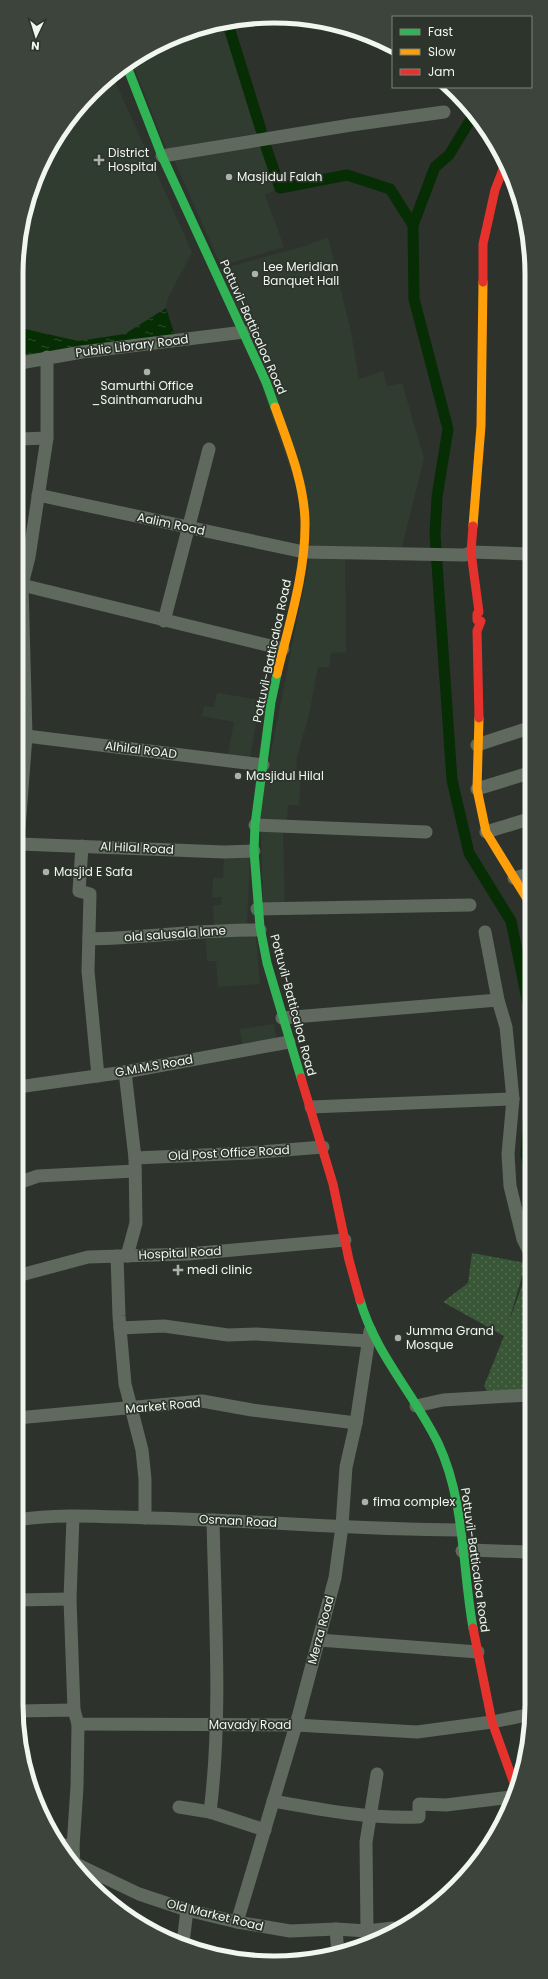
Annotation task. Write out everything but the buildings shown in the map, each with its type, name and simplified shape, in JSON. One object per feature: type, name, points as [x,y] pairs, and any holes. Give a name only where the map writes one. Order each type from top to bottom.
[{"type":"main road","name":"Pottuvil-Batticaloa Road","points":[[128,70],[162,156],[266,382],[298,473],[305,521],[304,552],[271,702],[255,825],[254,851],[257,909],[260,930],[267,963],[289,1042],[324,1147],[359,1296],[370,1335],[416,1406],[438,1444],[450,1475],[472,1623],[492,1722],[513,1781]]},
{"type":"main road","points":[[502,170],[495,190],[483,244],[480,426],[468,553],[479,612],[477,614],[477,620],[481,621],[477,631],[479,706],[477,789],[486,832],[525,896]]},
{"type":"street","points":[[162,156],[351,125],[444,112]]},
{"type":"street","name":"Public Library Road","points":[[23,362],[47,357],[244,332]]},
{"type":"street","points":[[23,571],[24,557],[38,495],[47,438],[47,357]]},
{"type":"street","points":[[23,438],[47,438]]},
{"type":"street","points":[[164,621],[208,449]]},
{"type":"street","name":"Aalim Road","points":[[38,495],[304,552],[525,554]]},
{"type":"street","points":[[23,585],[283,649]]},
{"type":"street","points":[[477,745],[525,729]]},
{"type":"street","name":"Alhilal ROAD","points":[[23,734],[263,765]]},
{"type":"street","points":[[477,789],[525,774]]},
{"type":"street","points":[[486,832],[525,820]]},
{"type":"street","points":[[255,825],[426,832]]},
{"type":"street","name":"Al Hilal Road","points":[[23,844],[224,852],[254,851]]},
{"type":"street","points":[[82,846],[79,891],[90,894],[88,971],[98,1076]]},
{"type":"street","points":[[514,878],[525,875]]},
{"type":"street","points":[[257,909],[470,905]]},
{"type":"street","name":"old salusala lane","points":[[89,939],[157,936],[198,931],[260,930]]},
{"type":"street","points":[[485,932],[498,1000],[506,1027],[513,1099],[508,1154],[510,1186],[525,1243]]},
{"type":"street","points":[[282,1018],[498,1000]]},
{"type":"street","name":"G.M.M.S Road","points":[[23,1086],[125,1072],[289,1042]]},
{"type":"street","points":[[125,1072],[135,1164],[136,1222],[122,1256],[120,1328],[125,1384],[142,1450],[145,1479],[146,1518]]},
{"type":"street","points":[[311,1108],[513,1099]]},
{"type":"street","name":"Old Post Office Road","points":[[23,1180],[38,1176],[135,1164],[324,1147]]},
{"type":"street","name":"Hospital Road","points":[[23,1274],[88,1257],[188,1254],[346,1240]]},
{"type":"street","points":[[120,1328],[164,1326],[228,1335],[370,1335]]},
{"type":"street","name":"Merza Road","points":[[237,1922],[296,1725],[335,1578],[342,1526],[346,1467],[356,1424],[370,1335]]},
{"type":"street","points":[[416,1406],[443,1400],[525,1396]]},
{"type":"street","name":"Market Road","points":[[23,1417],[202,1401],[252,1410],[356,1424]]},
{"type":"street","points":[[67,1845],[78,1787],[78,1724],[74,1710],[70,1599],[73,1516]]},
{"type":"street","name":"Osman Road","points":[[23,1520],[73,1516],[213,1520],[393,1530],[459,1530]]},
{"type":"street","points":[[210,1812],[215,1769],[216,1725],[213,1520]]},
{"type":"street","points":[[462,1551],[525,1552]]},
{"type":"street","points":[[23,1600],[70,1599]]},
{"type":"street","points":[[319,1640],[478,1652]]},
{"type":"street","points":[[23,1711],[74,1710]]},
{"type":"street","name":"Mavady Road","points":[[78,1724],[296,1725],[416,1732],[492,1722],[524,1716]]},
{"type":"street","points":[[366,1931],[366,1842],[377,1774]]},
{"type":"street","points":[[274,1801],[370,1816],[393,1818],[419,1817],[419,1804],[446,1805],[507,1797]]},
{"type":"street","points":[[179,1807],[210,1812],[265,1830]]},
{"type":"street","name":"Old Market Road","points":[[94,1879],[187,1910],[237,1922],[290,1931],[336,1929],[366,1931],[388,1929]]},
{"type":"street","points":[[183,1939],[187,1910]]},
{"type":"street","points":[[336,1929],[337,1947]]},
{"type":"shaded area","points":[[225,28],[258,133],[166,149],[134,66],[178,42],[193,36]]},
{"type":"shaded area","points":[[115,80],[192,252],[168,298],[166,308],[125,334],[78,341],[25,329],[23,326],[23,274],[25,241],[36,193],[49,163],[65,135],[85,109]]},
{"type":"shaded area","points":[[261,145],[275,190],[265,195],[284,247],[221,266],[174,160]]},
{"type":"shaded area","points":[[328,237],[351,332],[359,379],[383,371],[387,386],[369,390],[402,383],[424,458],[402,547],[309,547],[311,529],[221,269],[308,245]]},
{"type":"shaded area","points":[[345,553],[346,652],[331,653],[329,667],[318,667],[309,715],[297,756],[296,778],[301,778],[299,805],[288,805],[287,822],[261,821],[262,797],[310,556]]},
{"type":"shaded area","points":[[217,693],[260,700],[250,758],[228,754],[234,722],[202,716],[204,706],[214,707]]},
{"type":"shaded area","points":[[261,829],[283,830],[285,907],[263,906]]},
{"type":"shaded area","points":[[224,852],[250,853],[247,927],[214,928],[213,905],[221,905],[222,897],[212,897],[213,878],[223,878]]},
{"type":"shaded area","points":[[255,927],[260,984],[218,987],[216,961],[207,961],[205,932]]},
{"type":"shaded area","points":[[274,1024],[277,1042],[243,1048],[240,1029]]},
{"type":"shaded area","points":[[472,1253],[525,1263],[508,1324],[525,1277],[525,1389],[489,1394],[484,1386],[504,1336],[443,1302],[468,1283]]},
{"type":"water","points":[[166,308],[175,335],[60,352],[23,354],[23,326],[25,329],[78,341],[125,334]]},
{"type":"waterway","points":[[229,27],[261,130]]},
{"type":"waterway","points":[[471,119],[449,155],[435,167],[413,225],[414,299],[448,429],[437,497],[435,535],[452,780],[469,853],[511,921],[525,989]]},
{"type":"waterway","points":[[266,147],[280,188],[347,175],[390,189],[413,225]]},
{"type":"traffic: fast","points":[[128,70],[162,156],[266,382],[275,407]]},
{"type":"traffic: fast","points":[[277,674],[271,702],[255,825],[254,851],[260,927],[267,963],[301,1078]]},
{"type":"traffic: fast","points":[[360,1300],[375,1338],[418,1407],[438,1443],[447,1465],[462,1534],[469,1605],[473,1628]]},
{"type":"traffic: slow","points":[[473,526],[481,426],[483,282]]},
{"type":"traffic: slow","points":[[275,407],[290,449],[302,492],[305,521],[305,540],[300,579],[277,674]]},
{"type":"traffic: slow","points":[[479,718],[477,789],[486,832],[525,895]]},
{"type":"traffic: jam","points":[[483,282],[483,244],[495,190],[502,170]]},
{"type":"traffic: jam","points":[[473,526],[471,552],[479,612],[477,614],[477,620],[481,621],[477,631],[479,718]]},
{"type":"traffic: jam","points":[[301,1078],[333,1184],[349,1260],[360,1300]]},
{"type":"traffic: jam","points":[[473,1628],[492,1722],[513,1781]]},
{"type":"place","name":"District Hospital","points":[[99,160]]},
{"type":"place","name":"Masjidul Falah","points":[[229,177]]},
{"type":"place","name":"Lee Meridian Banquet Hall","points":[[255,274]]},
{"type":"place","name":"Samurthi Office _Sainthamarudhu","points":[[147,372]]},
{"type":"place","name":"Masjidul Hilal","points":[[238,776]]},
{"type":"place","name":"Masjid E Safa","points":[[46,872]]},
{"type":"place","name":"medi clinic","points":[[178,1270]]},
{"type":"place","name":"Jumma Grand Mosque","points":[[398,1338]]},
{"type":"place","name":"fima complex","points":[[365,1502]]}]
